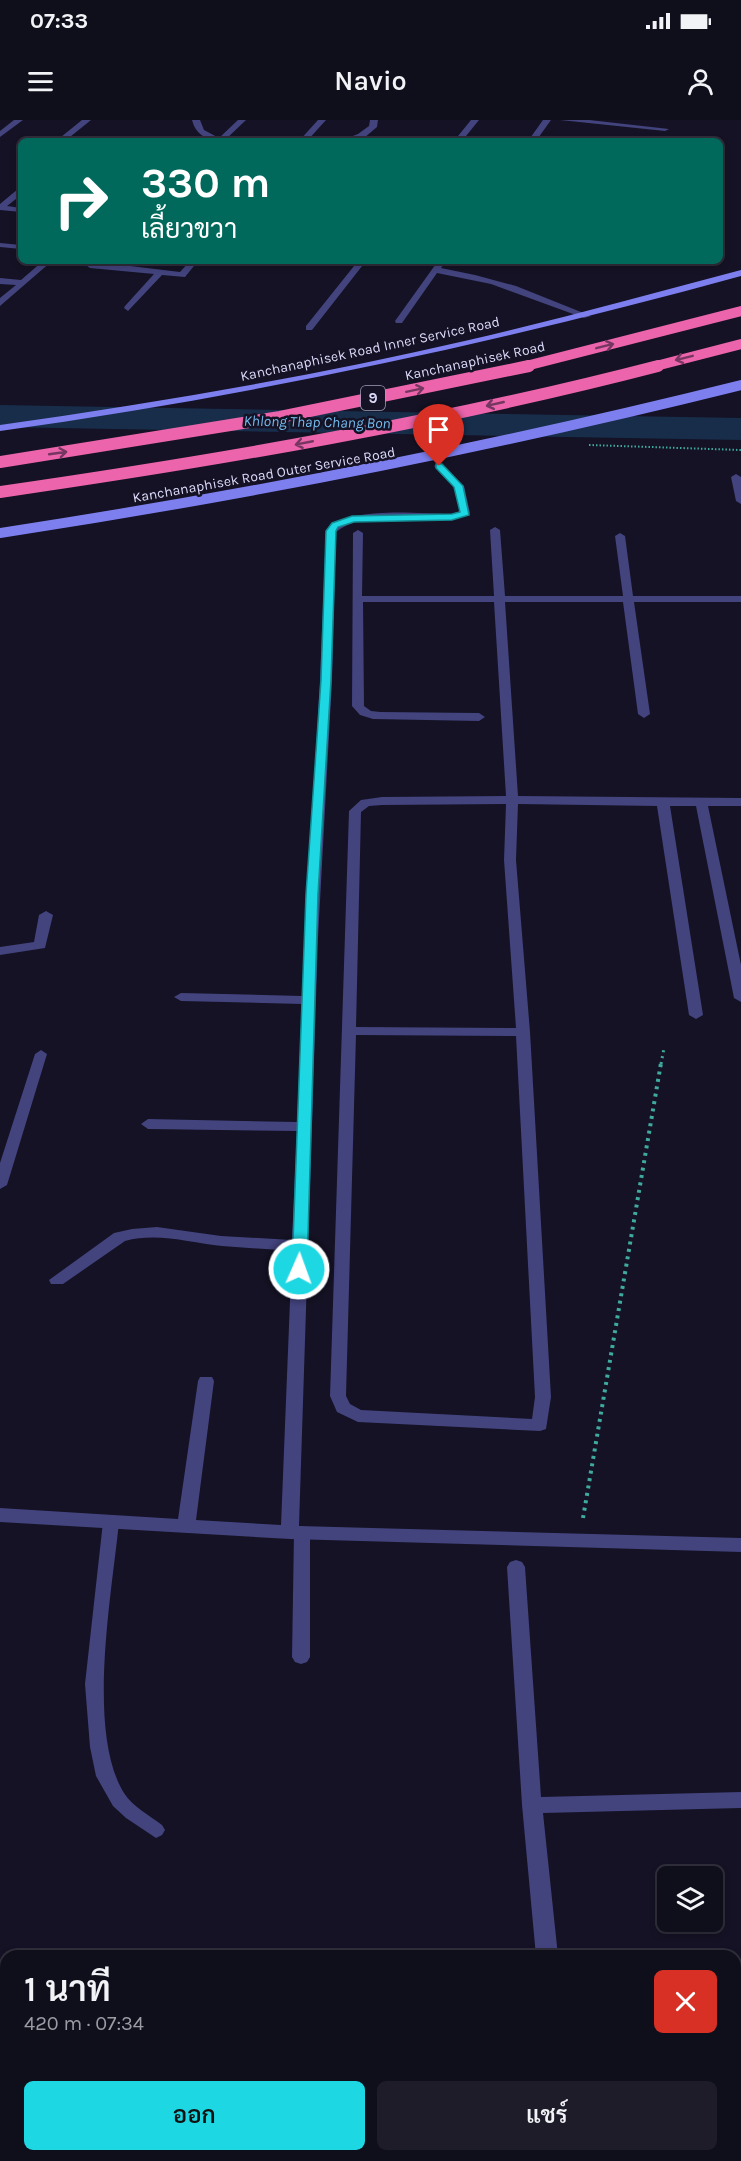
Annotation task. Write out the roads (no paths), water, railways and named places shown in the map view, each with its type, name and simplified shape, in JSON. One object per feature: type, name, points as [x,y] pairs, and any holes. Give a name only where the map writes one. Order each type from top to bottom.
[{"type":"highway","name":"Kanchanaphisek Road","points":[[0,462],[356,402],[522,367],[741,312]]},
{"type":"highway","name":"9","points":[[0,492],[97,479],[389,427],[562,389],[741,344]]},
{"type":"main road","name":"Kanchanaphisek Road Inner Service Road","points":[[0,428],[244,389],[405,356],[587,316],[741,273]]},
{"type":"main road","name":"Kanchanaphisek Road Outer Service Road","points":[[0,533],[259,492],[475,449],[741,385]]},
{"type":"street","points":[[0,135],[20,120]]},
{"type":"street","points":[[64,138],[87,120]]},
{"type":"street","points":[[196,120],[197,126],[213,138]]},
{"type":"street","points":[[223,138],[242,120]]},
{"type":"street","points":[[306,138],[322,120]]},
{"type":"street","points":[[354,138],[373,127],[374,120]]},
{"type":"street","points":[[460,138],[475,120]]},
{"type":"street","points":[[534,138],[547,120]]},
{"type":"street","points":[[564,120],[665,129]]},
{"type":"street","points":[[18,193],[0,208],[18,210]]},
{"type":"street","points":[[0,245],[18,247]]},
{"type":"street","points":[[0,303],[45,264]]},
{"type":"street","points":[[91,264],[182,275],[191,264]]},
{"type":"street","points":[[309,328],[360,264]]},
{"type":"street","points":[[399,321],[440,264]]},
{"type":"street","points":[[435,270],[476,276],[505,284],[587,316]]},
{"type":"street","points":[[128,308],[160,273]]},
{"type":"street","points":[[0,280],[24,283]]},
{"type":"street","points":[[296,1532],[300,1246],[308,1000],[312,894],[326,680],[331,531],[335,525],[352,519],[452,517],[465,513],[459,486],[439,466]]},
{"type":"street","points":[[736,477],[741,501]]},
{"type":"street","points":[[495,530],[512,801],[510,860],[523,1032],[543,1397],[540,1425],[358,1416],[343,1408],[338,1396],[355,811],[365,803],[382,801],[512,801],[741,802]]},
{"type":"street","points":[[358,533],[358,706],[361,711],[367,715],[380,716],[479,717]]},
{"type":"street","points":[[620,537],[644,714]]},
{"type":"street","points":[[357,599],[741,599]]},
{"type":"street","points":[[663,802],[696,1015]]},
{"type":"street","points":[[701,802],[741,998]]},
{"type":"street","points":[[0,951],[40,945],[45,915]]},
{"type":"street","points":[[181,997],[308,1000]]},
{"type":"street","points":[[349,1031],[523,1032]]},
{"type":"street","points":[[148,1124],[304,1127]]},
{"type":"street","points":[[57,1280],[120,1237],[132,1233],[300,1246]]},
{"type":"street","points":[[186,1527],[206,1381]]},
{"type":"street","points":[[0,1515],[296,1532],[741,1545]]},
{"type":"street","points":[[516,1567],[532,1805],[546,1950]]},
{"type":"street","points":[[532,1805],[741,1800]]},
{"type":"lane","points":[[0,1185],[41,1054]]},
{"type":"lane","points":[[111,1522],[95,1672],[99,1747],[105,1776],[119,1801],[156,1830]]},
{"type":"lane","points":[[296,1532],[301,1657]]},
{"type":"waterway","name":"Khlong Thap Chang Bon","points":[[0,416],[741,429]]}]
